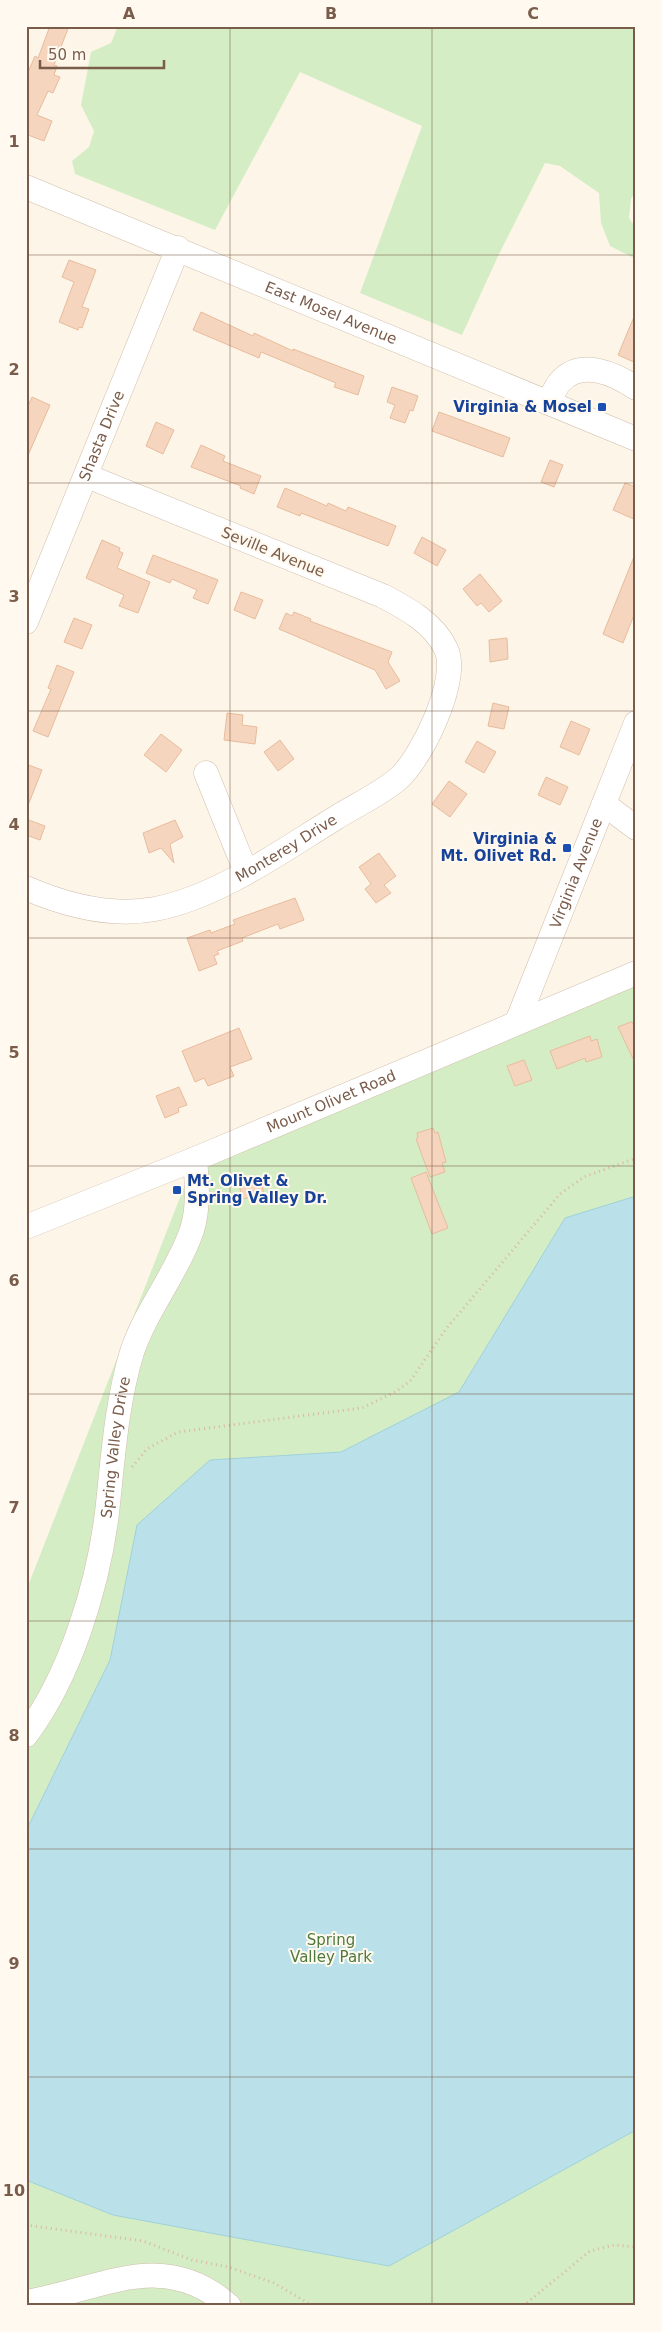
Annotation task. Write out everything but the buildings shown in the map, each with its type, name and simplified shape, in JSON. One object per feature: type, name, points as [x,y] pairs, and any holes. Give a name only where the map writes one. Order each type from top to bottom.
[{"type":"street","name":"East Mosel Avenue","points":[[26,187],[636,438]]},
{"type":"street","name":"Shasta Drive","points":[[26,622],[87,476],[178,248]]},
{"type":"street","points":[[549,403],[560,382],[574,373],[587,370],[604,372],[636,388]]},
{"type":"street","name":"Seville Avenue","points":[[87,476],[383,596],[411,610],[426,624],[445,648]]},
{"type":"street","name":"Monterey Drive","points":[[26,888],[49,898],[89,908],[122,911],[155,909],[189,900],[246,872],[399,778],[421,747],[437,715],[448,683],[449,661],[445,648]]},
{"type":"street","name":"Virginia Avenue","points":[[517,1022],[636,723]]},
{"type":"street","points":[[206,773],[246,872]]},
{"type":"street","points":[[604,804],[636,828]]},
{"type":"street","name":"Mount Olivet Road","points":[[26,1227],[195,1159],[636,973]]},
{"type":"street","name":"Spring Valley Drive","points":[[26,1734],[56,1683],[76,1637],[98,1566],[119,1405],[133,1351],[192,1230],[197,1206],[195,1159]]},
{"type":"street","points":[[26,2302],[152,2274],[186,2279],[218,2296],[229,2306]]},
{"type":"path","points":[[131,1468],[147,1448],[178,1432],[362,1408],[397,1391],[411,1380],[446,1329],[560,1194],[584,1177],[636,1158]]},
{"type":"path","points":[[26,2225],[143,2241],[192,2260],[228,2267],[274,2283],[313,2306]]},
{"type":"path","points":[[523,2306],[590,2251],[614,2245],[636,2247]]},
{"type":"green space","points":[[118,26],[636,26],[636,191],[631,199],[629,218],[636,228],[636,259],[610,246],[601,223],[599,193],[560,166],[545,163],[499,254],[462,335],[360,293],[422,126],[300,72],[215,230],[75,174],[72,161],[89,147],[94,131],[81,105],[91,52],[111,43]]},
{"type":"green space","name":"Spring Valley Park","points":[[636,972],[636,2306],[26,2306],[26,1591],[195,1159]]},
{"type":"water","name":"Spring Valley Park","points":[[636,1196],[636,2130],[389,2266],[113,2215],[26,2180],[26,1831],[110,1660],[137,1525],[210,1460],[341,1452],[459,1392],[565,1218]]},
{"type":"place","name":"Virginia & Mosel","points":[[602,407]]},
{"type":"place","name":"Virginia & Mt. Olivet Rd.","points":[[567,848]]},
{"type":"place","name":"Mt. Olivet & Spring Valley Dr.","points":[[177,1190]]}]
